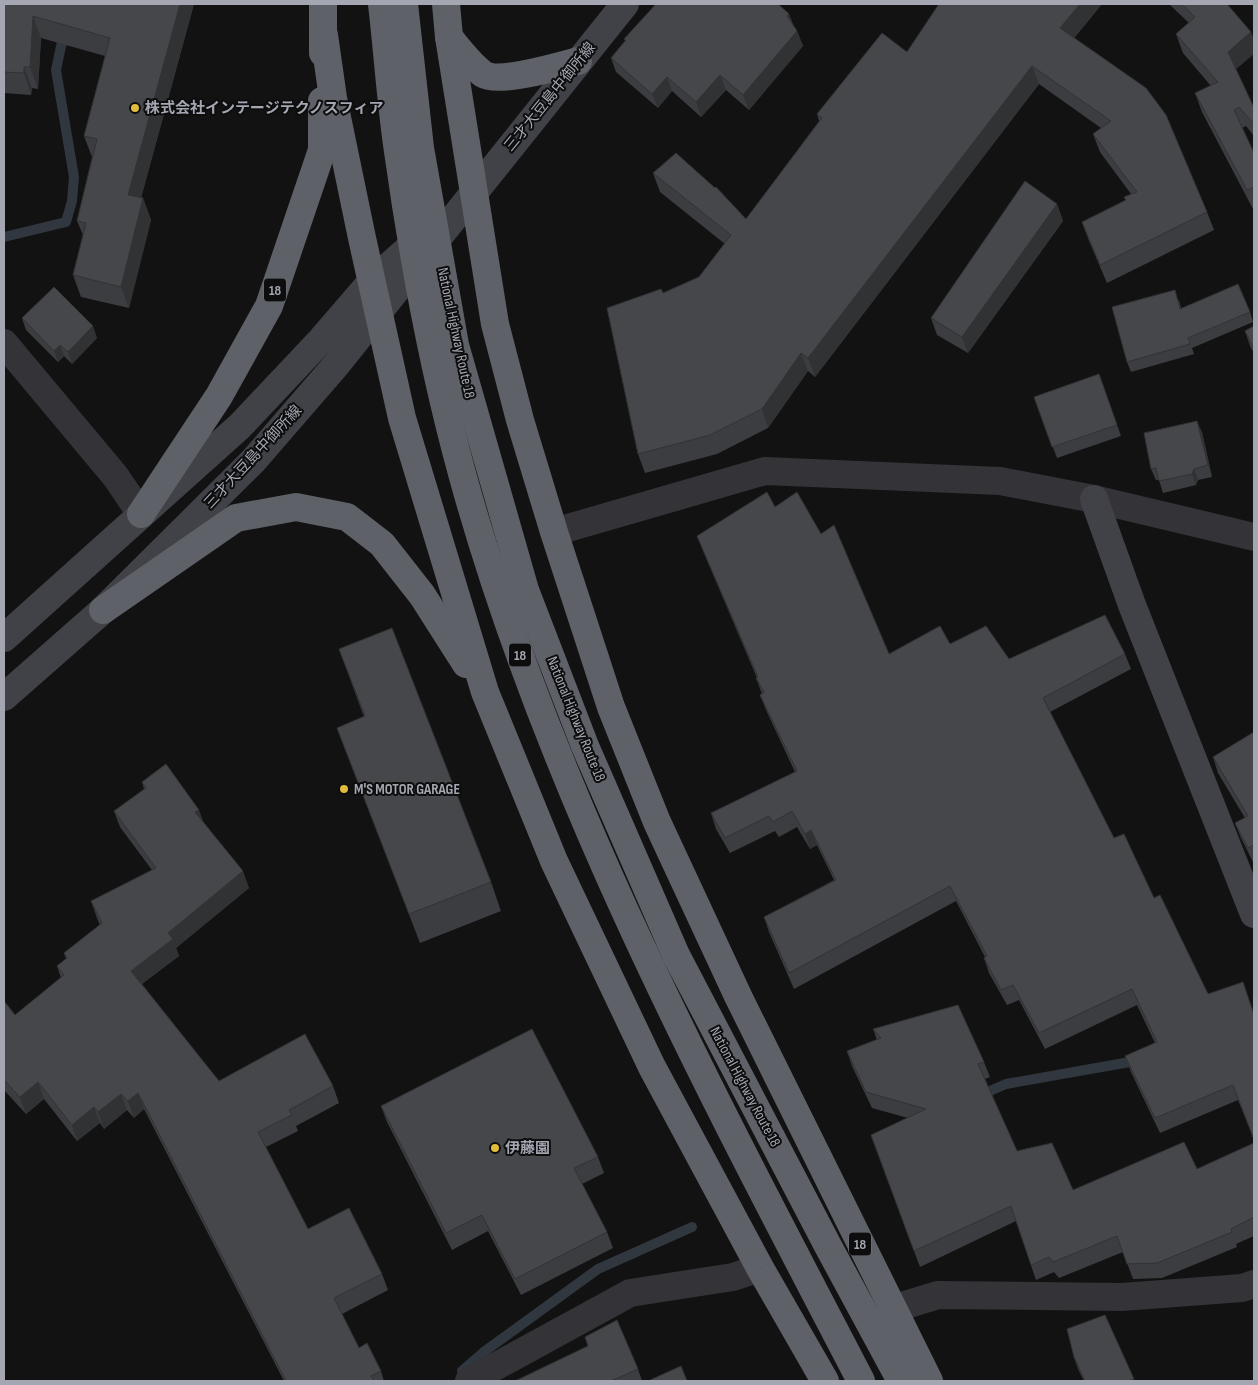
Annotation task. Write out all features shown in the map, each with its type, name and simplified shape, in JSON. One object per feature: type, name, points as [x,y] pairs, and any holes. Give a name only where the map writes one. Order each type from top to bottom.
[{"type":"highway","name":"18","points":[[322,4],[324,35],[333,98],[402,418],[485,692],[554,861],[652,1067],[760,1268],[825,1381]]},
{"type":"highway","name":"National Highway Route 18","points":[[382,4],[398,156],[432,352],[463,477],[500,600],[558,756],[649,967],[861,1381]]},
{"type":"highway","name":"National Highway Route 18","points":[[404,4],[420,148],[456,345],[525,590],[585,746],[676,955],[828,1246],[901,1381]]},
{"type":"highway","name":"18","points":[[446,4],[449,37],[495,324],[520,420],[554,532],[611,706],[657,822],[738,996],[929,1381]]},
{"type":"highway","name":"18","points":[[141,514],[219,396],[269,306],[322,150],[324,35]]},
{"type":"highway","points":[[449,37],[467,59],[485,75],[517,76],[578,61]]},
{"type":"highway","name":"18","points":[[103,610],[236,518],[296,507],[347,517],[382,544],[422,595],[485,692]]},
{"type":"main road","name":"三才大豆島中御所線","points":[[4,697],[103,610],[253,461],[379,312],[625,4]]},
{"type":"main road","name":"三才大豆島中御所線","points":[[4,638],[240,426],[322,339],[372,281],[475,191]]},
{"type":"main road","points":[[1094,499],[1132,605],[1254,914]]},
{"type":"street","points":[[4,343],[116,477],[141,514]]},
{"type":"street","points":[[554,532],[765,471],[1000,480],[1094,499],[1254,538]]},
{"type":"street","points":[[469,1381],[630,1293],[733,1277],[760,1268]]},
{"type":"street","points":[[892,1309],[938,1296],[1122,1297],[1242,1288],[1254,1284]]},
{"type":"building","points":[[4,4],[180,4],[128,195],[143,198],[121,287],[73,275],[86,223],[77,221],[97,139],[84,136],[110,38],[33,16],[30,67],[24,67],[24,73],[4,72]]},
{"type":"building","points":[[656,4],[778,4],[789,14],[787,16],[797,31],[743,95],[720,75],[696,102],[667,77],[652,94],[611,58],[626,40],[624,39]]},
{"type":"building","points":[[939,4],[1080,4],[1060,28],[1146,88],[1166,115],[1207,212],[1100,265],[1082,222],[1126,200],[1124,197],[1137,192],[1093,134],[1111,121],[1032,66],[808,358],[801,353],[762,409],[710,435],[638,454],[607,308],[661,289],[663,293],[699,277],[731,235],[653,173],[676,153],[716,187],[746,219],[822,118],[817,114],[882,33],[907,52]]},
{"type":"building","points":[[1182,4],[1227,4],[1251,32],[1228,52],[1254,108],[1254,121],[1252,122],[1239,107],[1234,110],[1254,153],[1254,187],[1247,190],[1195,93],[1218,82],[1176,34],[1195,17]]},
{"type":"building","points":[[1025,181],[1057,204],[962,337],[931,318]]},
{"type":"building","points":[[1238,284],[1250,312],[1188,338],[1190,344],[1127,362],[1112,307],[1175,290],[1180,309]]},
{"type":"building","points":[[54,287],[93,326],[68,352],[60,345],[54,351],[22,318]]},
{"type":"building","points":[[1254,326],[1254,349],[1245,331]]},
{"type":"building","points":[[1099,374],[1117,425],[1052,447],[1034,397]]},
{"type":"building","points":[[1197,421],[1208,465],[1194,469],[1192,474],[1159,481],[1156,468],[1151,469],[1144,433]]},
{"type":"building","points":[[767,492],[775,507],[797,492],[821,534],[834,525],[889,654],[940,626],[950,644],[986,626],[1009,659],[1105,615],[1125,654],[1043,698],[1114,838],[1124,834],[1154,898],[1160,895],[1208,994],[1243,982],[1254,1015],[1254,1139],[1233,1085],[1155,1118],[1125,1056],[1157,1042],[1132,989],[1039,1033],[1013,985],[1001,990],[984,958],[987,956],[950,886],[789,973],[764,917],[836,880],[811,830],[805,834],[792,811],[773,822],[769,816],[725,838],[711,813],[797,771],[760,695],[764,692],[756,678],[758,677],[697,536]]},
{"type":"building","points":[[392,628],[491,882],[409,914],[337,728],[365,716],[339,649]]},
{"type":"building","points":[[1254,732],[1254,845],[1248,848],[1235,823],[1248,816],[1213,757]]},
{"type":"building","points":[[166,764],[199,810],[195,812],[243,871],[168,933],[173,939],[131,971],[219,1081],[305,1034],[333,1086],[289,1110],[292,1115],[258,1132],[308,1229],[349,1208],[382,1274],[334,1298],[359,1348],[367,1343],[381,1371],[371,1376],[374,1381],[286,1381],[138,1093],[128,1101],[121,1094],[98,1112],[94,1107],[72,1125],[38,1082],[20,1097],[4,1080],[4,1001],[15,1015],[64,975],[57,966],[67,958],[64,953],[102,923],[91,901],[156,868],[114,811],[146,788],[142,782]]},
{"type":"building","points":[[958,1005],[984,1062],[978,1064],[1017,1151],[1052,1143],[1073,1190],[1184,1142],[1197,1169],[1254,1143],[1254,1217],[1231,1229],[1232,1232],[1157,1263],[1127,1264],[1117,1236],[1053,1262],[1049,1257],[1031,1265],[1011,1206],[914,1251],[871,1135],[926,1109],[866,1092],[847,1051],[881,1038],[873,1029]]},
{"type":"building","name":"伊藤園","points":[[532,1029],[598,1157],[574,1168],[607,1232],[515,1279],[482,1215],[446,1233],[381,1106]]},
{"type":"building","points":[[1105,1315],[1134,1379],[1128,1381],[1085,1381],[1074,1357],[1067,1329]]},
{"type":"building","points":[[617,1320],[638,1369],[611,1381],[515,1381],[588,1346],[585,1337]]},
{"type":"building","points":[[681,1366],[687,1381],[648,1381]]},
{"type":"waterway","points":[[4,237],[66,222],[72,201],[74,177],[56,70],[64,32]]},
{"type":"waterway","points":[[978,1096],[1006,1084],[1141,1060]]},
{"type":"waterway","points":[[462,1371],[485,1351],[598,1269],[692,1227]]},
{"type":"place","name":"株式会社インテージテクノスフィア","points":[[135,108]]},
{"type":"place","name":"M'S MOTOR GARAGE","points":[[344,789]]},
{"type":"place","name":"伊藤園","points":[[495,1148]]}]
